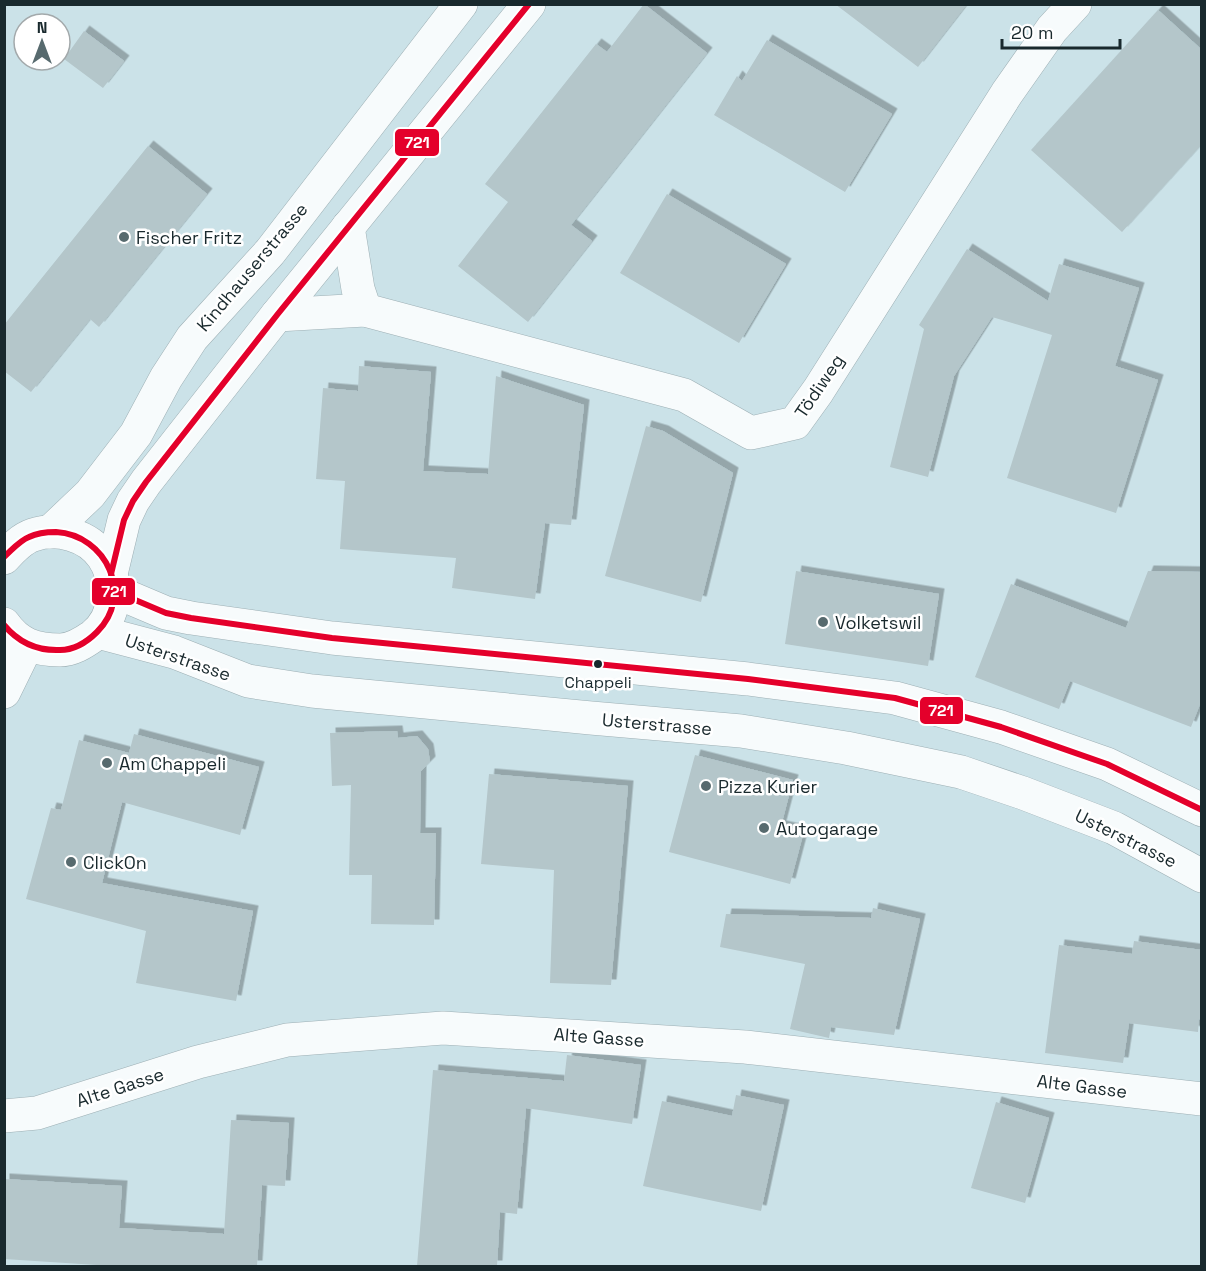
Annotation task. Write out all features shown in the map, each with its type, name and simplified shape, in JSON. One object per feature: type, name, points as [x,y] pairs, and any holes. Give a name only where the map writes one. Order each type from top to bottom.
[{"type":"main road","name":"Kindhauserstrasse","points":[[50,531],[90,494],[136,434],[166,378],[192,338],[270,252],[461,4]]},
{"type":"main road","points":[[4,692],[16,634],[45,650],[64,650],[82,644],[98,632],[112,606],[113,583],[124,520],[146,482],[277,315],[529,4]]},
{"type":"main road","name":"Tödiweg","points":[[277,315],[365,310],[684,395],[751,433],[795,423],[824,381],[1006,93],[1052,29],[1075,4]]},
{"type":"main road","points":[[348,227],[358,289],[365,310]]},
{"type":"main road","points":[[8,549],[31,536],[50,531],[69,534],[88,542],[102,556],[113,583],[166,613],[191,618],[332,638],[748,679],[895,699],[1001,727],[1107,764],[1202,810]]},
{"type":"main road","name":"Usterstrasse","points":[[98,632],[174,652],[248,681],[335,693],[741,731],[846,748],[949,769],[1023,793],[1114,828],[1202,876]]},
{"type":"main road","name":"Alte Gasse","points":[[4,1116],[37,1113],[198,1062],[287,1040],[443,1028],[745,1047],[1202,1099]]},
{"type":"building","points":[[644,4],[707,53],[571,225],[592,241],[528,322],[458,266],[508,202],[485,184],[596,44],[607,52]]},
{"type":"building","points":[[835,4],[967,4],[918,67]]},
{"type":"building","points":[[1158,10],[1202,50],[1202,144],[1122,232],[1031,150]]},
{"type":"building","points":[[84,31],[124,61],[103,88],[72,65],[72,48]]},
{"type":"building","points":[[767,40],[892,114],[845,192],[714,115],[737,76],[742,81]]},
{"type":"building","name":"Fischer Fritz","points":[[148,146],[207,194],[99,327],[90,319],[31,392],[4,371],[4,325]]},
{"type":"building","points":[[667,194],[786,264],[739,343],[620,273]]},
{"type":"building","points":[[967,249],[1048,301],[1059,264],[1139,288],[1115,366],[1158,380],[1116,513],[1007,478],[1052,335],[992,317],[954,376],[928,477],[890,467],[924,329],[919,325]]},
{"type":"building","points":[[359,366],[431,372],[423,471],[488,474],[496,376],[584,405],[571,525],[545,523],[535,599],[452,588],[456,558],[340,549],[345,481],[316,479],[323,388],[358,391]]},
{"type":"building","points":[[646,426],[663,431],[733,473],[701,602],[605,576]]},
{"type":"building","points":[[796,571],[939,594],[928,666],[785,644]]},
{"type":"building","points":[[1148,571],[1202,572],[1202,699],[1191,727],[1070,681],[1059,709],[975,677],[1011,584],[1126,628]]},
{"type":"building","points":[[397,731],[398,738],[417,736],[428,749],[430,762],[421,771],[420,833],[436,833],[434,925],[371,924],[372,875],[349,875],[351,785],[332,786],[330,733]]},
{"type":"building","points":[[134,734],[259,767],[240,835],[122,802],[102,883],[253,911],[236,1001],[136,983],[146,931],[26,899],[51,808],[61,810],[79,740],[129,753]]},
{"type":"building","points":[[695,755],[793,780],[781,826],[804,831],[790,884],[669,852]]},
{"type":"building","points":[[489,774],[628,786],[611,985],[550,983],[554,870],[481,864]]},
{"type":"building","points":[[873,908],[920,919],[894,1035],[831,1027],[829,1038],[790,1029],[805,964],[720,947],[726,914],[871,918]]},
{"type":"building","points":[[1134,941],[1202,950],[1202,1020],[1199,1019],[1198,1032],[1129,1023],[1123,1063],[1045,1053],[1059,945],[1132,954]]},
{"type":"building","points":[[567,1055],[641,1065],[632,1124],[526,1108],[517,1214],[500,1212],[497,1266],[417,1266],[433,1070],[564,1081]]},
{"type":"building","points":[[736,1095],[784,1105],[761,1211],[643,1186],[662,1101],[732,1116]]},
{"type":"building","points":[[996,1102],[1049,1118],[1025,1203],[971,1188]]},
{"type":"building","points":[[231,1120],[289,1123],[285,1186],[262,1185],[257,1266],[112,1266],[4,1259],[4,1179],[122,1186],[119,1228],[224,1234]]},
{"type":"transit line","name":"721","points":[[111,574],[124,520],[146,482],[277,315],[529,4]]},
{"type":"transit line","name":"721","points":[[4,557],[22,541],[35,535],[56,532],[74,536],[89,544],[101,555],[110,570],[114,585],[113,602],[108,617],[93,636],[75,647],[60,650],[29,645],[16,637],[4,625]]},
{"type":"transit line","name":"721","points":[[114,591],[166,613],[332,638],[748,679],[895,698],[1001,727],[1107,764],[1202,810]]},
{"type":"place","name":"Fischer Fritz","points":[[124,237]]},
{"type":"place","name":"Volketswil","points":[[823,622]]},
{"type":"place","name":"Chappeli","points":[[598,664]]},
{"type":"place","name":"Am Chappeli","points":[[107,763]]},
{"type":"place","name":"Pizza Kurier","points":[[706,786]]},
{"type":"place","name":"Autogarage","points":[[764,828]]},
{"type":"place","name":"ClickOn","points":[[71,862]]}]
